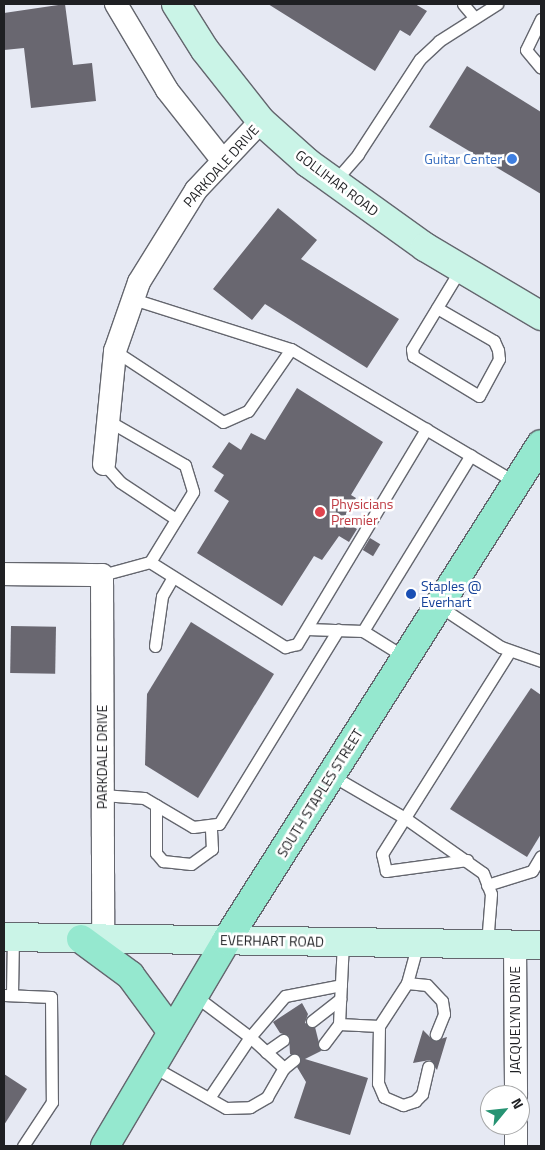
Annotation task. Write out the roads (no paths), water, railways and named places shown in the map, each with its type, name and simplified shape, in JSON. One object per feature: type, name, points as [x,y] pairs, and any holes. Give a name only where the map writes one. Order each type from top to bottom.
[{"type":"main road","name":"GOLLIHAR ROAD","points":[[176,4],[205,50],[261,121],[334,182],[461,268],[541,316]]},
{"type":"main road","name":"SOUTH STAPLES STREET","points":[[105,1146],[226,941],[541,446]]},
{"type":"main road","name":"EVERHART ROAD","points":[[8,937],[528,944]]},
{"type":"main road","points":[[92,939],[130,975],[172,1032]]},
{"type":"street","points":[[116,4],[167,90],[223,161]]},
{"type":"street","name":"PARKDALE DRIVE","points":[[104,464],[106,420],[115,351],[133,299],[167,231],[223,161],[261,121]]},
{"type":"street","points":[[4,574],[102,575]]},
{"type":"street","name":"PARKDALE DRIVE","points":[[92,939],[102,796],[102,575]]},
{"type":"street","name":"JACQUELYN DRIVE","points":[[517,1085],[528,944]]},
{"type":"lane","points":[[463,4],[474,18]]},
{"type":"lane","points":[[334,182],[358,154],[420,59],[474,18],[497,4]]},
{"type":"lane","points":[[541,19],[526,50],[541,68]]},
{"type":"lane","points":[[437,308],[494,341],[499,359],[479,396],[413,356],[437,308],[461,268]]},
{"type":"lane","points":[[133,299],[290,349],[517,483]]},
{"type":"lane","points":[[115,351],[223,422],[248,411],[290,349]]},
{"type":"lane","points":[[102,575],[150,562],[193,492],[185,465],[106,420]]},
{"type":"lane","points":[[150,562],[285,647],[297,644],[426,429]]},
{"type":"lane","points":[[363,631],[471,455]]},
{"type":"lane","points":[[104,464],[120,482],[176,519]]},
{"type":"lane","points":[[155,646],[162,596],[173,577]]},
{"type":"lane","points":[[438,606],[510,651],[540,662]]},
{"type":"lane","points":[[307,629],[363,631],[406,658]]},
{"type":"lane","points":[[102,796],[134,795],[156,805],[193,827],[211,827],[224,818],[338,630]]},
{"type":"lane","points":[[467,860],[386,871],[382,854],[510,651]]},
{"type":"lane","points":[[331,775],[405,818],[483,873],[487,885],[487,944]]},
{"type":"lane","points":[[156,805],[156,853],[163,861],[191,864],[212,849],[211,827]]},
{"type":"lane","points":[[487,885],[532,871],[541,856]]},
{"type":"lane","points":[[8,937],[8,994],[51,997],[52,1102],[23,1146]]},
{"type":"lane","points":[[324,1044],[339,1024],[343,942]]},
{"type":"lane","points":[[418,943],[407,984],[379,1026],[378,1083],[384,1097],[403,1105],[415,1100],[422,1094],[428,1067]]},
{"type":"lane","points":[[407,984],[426,985],[442,1001],[444,1014],[436,1034]]},
{"type":"lane","points":[[209,1098],[250,1037],[285,996],[340,986]]},
{"type":"lane","points":[[194,995],[250,1037],[284,1068]]},
{"type":"lane","points":[[312,1021],[340,999]]},
{"type":"lane","points":[[339,1024],[379,1026]]},
{"type":"lane","points":[[266,1052],[283,1040]]},
{"type":"lane","points":[[152,1066],[226,1108],[250,1107],[268,1097],[284,1068],[294,1060]]},
{"type":"place","name":"Guitar Center","points":[[512,159]]},
{"type":"place","name":"Physicians Premier","points":[[320,512]]},
{"type":"place","name":"Staples @ Everhart","points":[[411,594]]}]
